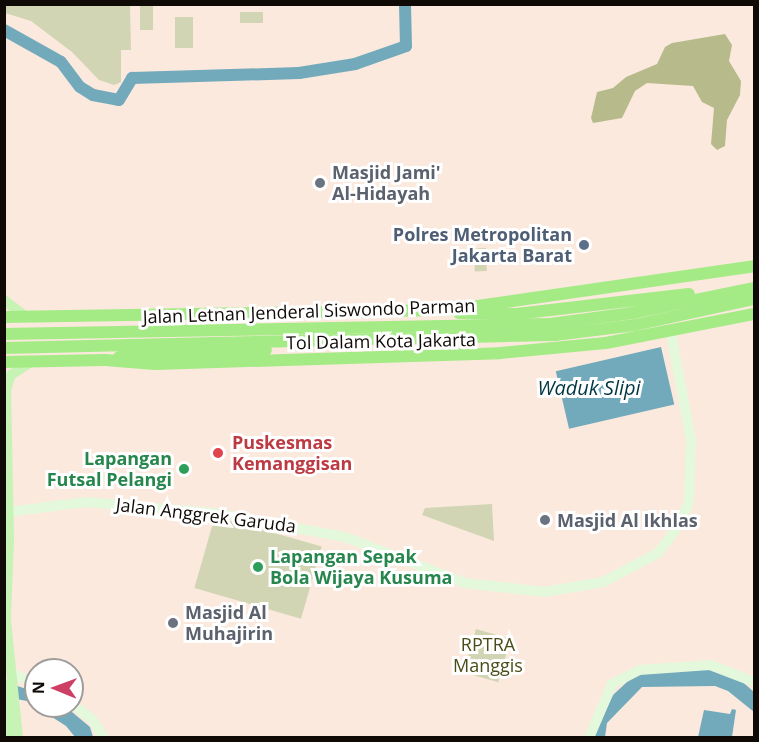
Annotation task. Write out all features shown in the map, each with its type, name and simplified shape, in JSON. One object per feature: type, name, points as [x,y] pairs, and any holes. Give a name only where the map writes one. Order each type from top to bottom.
[{"type":"highway","name":"Jalan Letnan Jenderal Siswondo Parman","points":[[4,317],[450,310],[754,266]]},
{"type":"highway","points":[[450,310],[468,316],[516,314],[710,291],[749,289]]},
{"type":"highway","name":"Tol Dalam Kota Jakarta","points":[[4,334],[550,324],[632,312],[749,289]]},
{"type":"highway","name":"Tol Dalam Kota Jakarta","points":[[4,348],[555,335],[635,325],[754,299]]},
{"type":"highway","points":[[4,363],[105,360],[155,364],[500,353],[671,333],[754,314]]},
{"type":"highway","points":[[105,360],[133,355],[252,352],[284,343]]},
{"type":"main road","points":[[4,300],[17,313],[26,316]]},
{"type":"main road","points":[[6,616],[8,512],[5,398],[11,375],[33,362]]},
{"type":"main road","points":[[4,592],[11,702],[9,738]]},
{"type":"main road","points":[[11,702],[18,738]]},
{"type":"street","name":"Jalan Anggrek Garuda","points":[[8,512],[85,502],[214,513],[345,537],[465,583],[534,592],[603,582],[658,553],[677,528],[689,502],[691,440],[671,333]]},
{"type":"street","points":[[590,738],[612,684],[639,670],[710,665],[754,682]]},
{"type":"street","points":[[84,713],[93,720],[104,738]]},
{"type":"green space","points":[[5,4],[130,5],[131,50],[121,50],[121,82],[114,85],[99,80],[72,52],[31,21],[5,13]]},
{"type":"green space","points":[[140,5],[153,5],[153,30],[140,30]]},
{"type":"green space","points":[[240,12],[263,12],[263,23],[240,23]]},
{"type":"green space","points":[[175,17],[193,17],[193,48],[175,48]]},
{"type":"green space","points":[[725,34],[732,45],[729,61],[741,81],[740,95],[727,120],[725,146],[717,150],[711,144],[714,108],[702,102],[693,86],[647,83],[635,91],[622,118],[593,123],[591,118],[597,92],[613,88],[626,77],[657,64],[665,47],[672,43]]},
{"type":"green space","points":[[474,248],[486,248],[487,271],[475,271]]},
{"type":"green space","points":[[492,504],[494,541],[422,515],[425,508]]},
{"type":"green space","name":"Lapangan Sepak Bola Wijaya Kusuma","points":[[215,516],[322,547],[301,619],[194,588]]},
{"type":"green space","name":"RPTRA Manggis","points":[[476,629],[511,639],[498,682],[464,672]]},
{"type":"water","name":"Waduk Slipi","points":[[661,347],[674,404],[569,429],[556,371]]},
{"type":"water","points":[[716,669],[738,678],[754,692],[754,712],[728,691],[715,686],[642,687],[607,723],[605,737],[593,738],[613,695],[640,670]]},
{"type":"water","points":[[5,682],[24,688],[24,700],[5,697]]},
{"type":"water","points":[[732,709],[736,710],[732,737],[698,737],[704,710],[730,714]]},
{"type":"water","points":[[54,718],[79,718],[90,727],[93,737],[75,737],[66,726]]},
{"type":"waterway","points":[[4,30],[61,62],[80,87],[93,95],[119,100],[132,78],[299,73],[355,64],[406,46],[405,4]]},
{"type":"place","name":"Masjid Jami' Al-Hidayah","points":[[320,183]]},
{"type":"place","name":"Polres Metropolitan Jakarta Barat","points":[[584,245]]},
{"type":"place","name":"Puskesmas Kemanggisan","points":[[218,453]]},
{"type":"place","name":"Lapangan Futsal Pelangi","points":[[184,469]]},
{"type":"place","name":"Masjid Al Ikhlas","points":[[545,520]]},
{"type":"place","name":"Lapangan Sepak Bola Wijaya Kusuma","points":[[258,567]]},
{"type":"place","name":"Masjid Al Muhajirin","points":[[173,623]]}]
